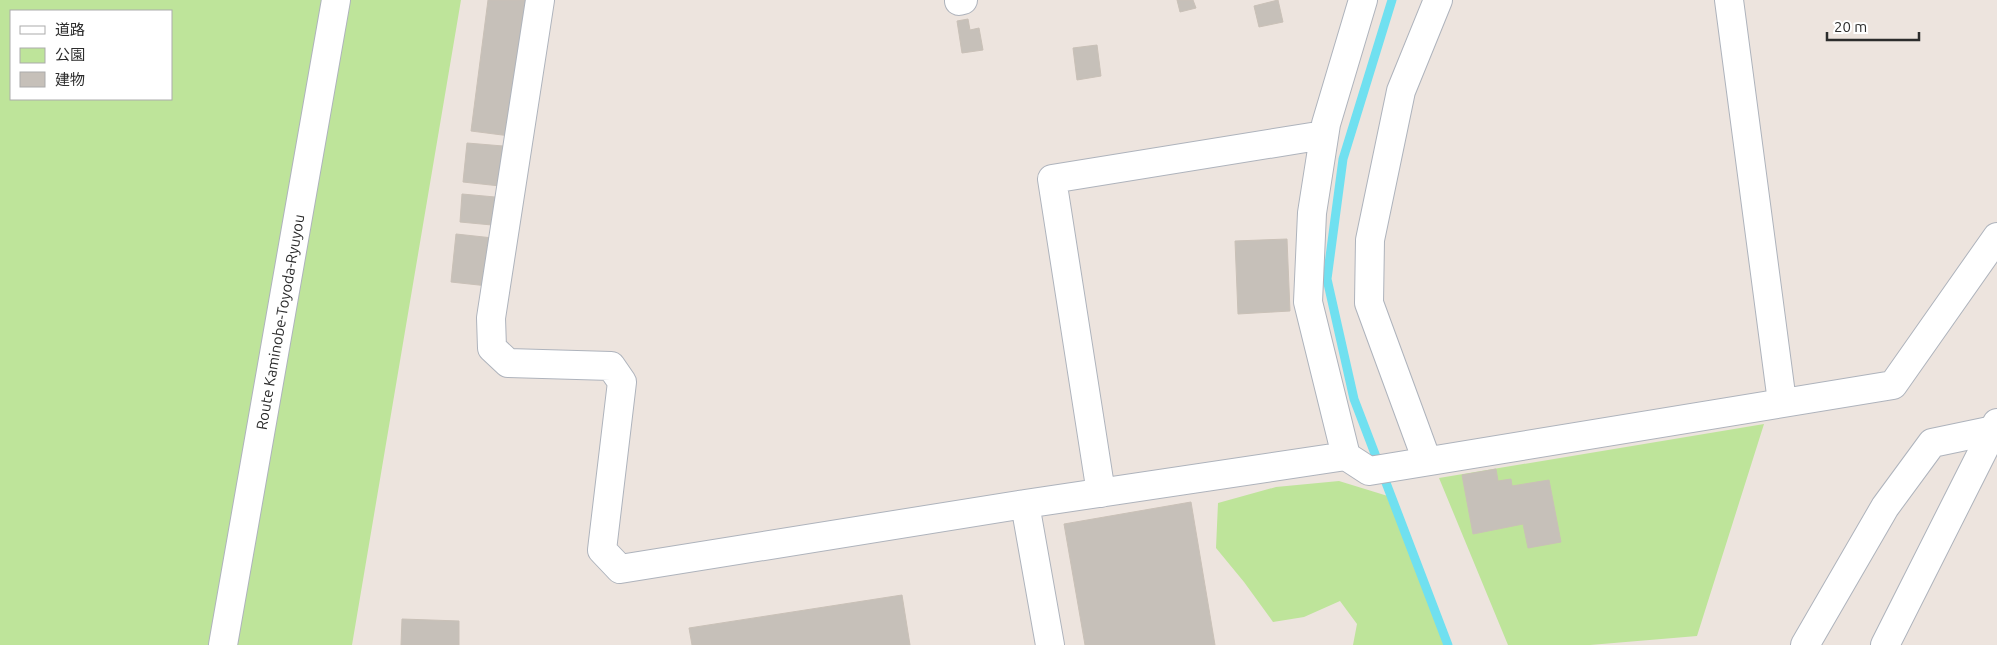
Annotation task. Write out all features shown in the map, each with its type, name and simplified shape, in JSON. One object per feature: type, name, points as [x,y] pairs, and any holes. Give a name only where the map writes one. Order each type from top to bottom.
[{"type":"street","name":"Route Kaminobe-Toyoda-Ryuyou","points":[[223,645],[336,0]]},
{"type":"street","points":[[540,0],[491,318],[492,348],[508,363],[611,366],[622,382],[602,550],[620,569],[1025,504],[1346,456],[1369,471],[1894,385],[1997,237]]},
{"type":"street","points":[[1346,456],[1308,302],[1312,213],[1324,135],[1363,0]]},
{"type":"street","points":[[1427,461],[1369,303],[1370,249],[1400,91],[1438,0]]},
{"type":"street","points":[[1729,0],[1782,402]]},
{"type":"street","points":[[1101,493],[1052,179],[1324,135]]},
{"type":"street","points":[[1805,645],[1886,508],[1932,443],[1995,427]]},
{"type":"street","points":[[1885,645],[1995,427]]},
{"type":"street","points":[[1025,504],[1050,645]]},
{"type":"green space","points":[[0,0],[461,0],[352,645],[0,645]]},
{"type":"green space","points":[[1764,424],[1697,636],[1590,645],[1508,645],[1439,478]]},
{"type":"green space","points":[[1339,481],[1391,497],[1444,645],[1353,645],[1357,624],[1340,601],[1304,617],[1273,622],[1216,548],[1218,503],[1276,487]]},
{"type":"building","points":[[488,0],[528,0],[510,136],[471,131]]},
{"type":"building","points":[[1177,0],[1193,0],[1196,8],[1180,12]]},
{"type":"building","points":[[1278,0],[1283,22],[1259,27],[1254,6]]},
{"type":"building","points":[[968,19],[970,30],[979,28],[983,50],[962,53],[957,21]]},
{"type":"building","points":[[1097,45],[1101,76],[1077,80],[1073,48]]},
{"type":"building","points":[[467,143],[503,146],[500,186],[463,182]]},
{"type":"building","points":[[462,194],[495,197],[492,225],[460,222]]},
{"type":"building","points":[[456,234],[493,238],[488,286],[451,282]]},
{"type":"building","points":[[1287,239],[1290,311],[1238,314],[1235,241]]},
{"type":"building","points":[[1496,469],[1498,481],[1511,479],[1512,486],[1549,480],[1561,542],[1528,548],[1523,524],[1473,534],[1462,475]]},
{"type":"building","points":[[1191,502],[1215,645],[1085,645],[1064,524]]},
{"type":"building","points":[[902,595],[910,645],[692,645],[689,628]]},
{"type":"building","points":[[402,619],[459,621],[459,645],[401,645]]},
{"type":"waterway","points":[[1392,0],[1343,159],[1327,279],[1354,399],[1448,645]]}]
